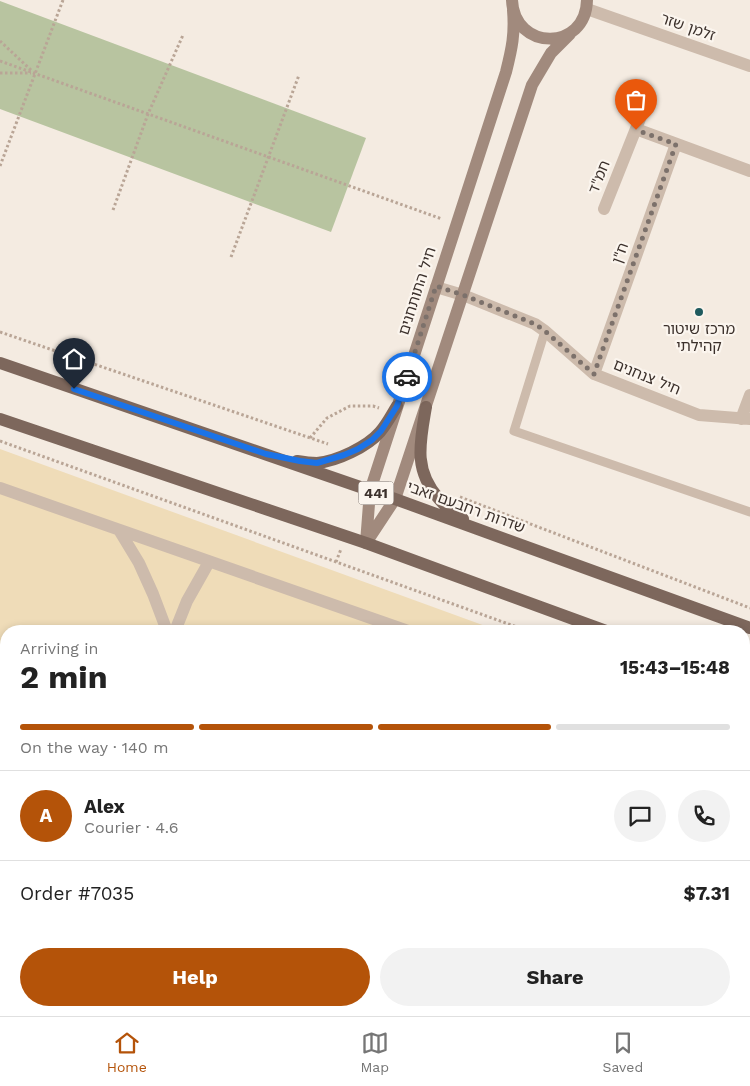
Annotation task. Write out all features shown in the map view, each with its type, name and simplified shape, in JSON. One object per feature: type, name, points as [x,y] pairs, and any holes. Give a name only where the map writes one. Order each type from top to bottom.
[{"type":"main road","name":"שדרות רחבעם זאבי","points":[[0,363],[395,499],[742,625]]},
{"type":"main road","points":[[426,407],[420,441],[420,460],[426,480],[439,500],[459,517],[499,536]]},
{"type":"main road","points":[[266,454],[317,463],[344,455],[372,440],[381,431],[395,410]]},
{"type":"main road","points":[[0,420],[366,543],[590,625]]},
{"type":"street","points":[[366,543],[395,499],[532,85],[551,53],[578,27],[587,4]]},
{"type":"street","name":"זלמן שזר","points":[[587,4],[750,66]]},
{"type":"street","points":[[513,5],[516,19],[531,34],[540,38],[550,39],[570,34]]},
{"type":"street","name":"חיל התותחנים","points":[[366,543],[370,491],[512,50],[514,34],[513,5]]},
{"type":"street","name":"חמ\"ד","points":[[604,209],[647,101]]},
{"type":"street","points":[[636,130],[750,171]]},
{"type":"street","name":"ח\"ן","points":[[594,374],[676,144]]},
{"type":"street","name":"חיל צנחנים","points":[[436,286],[535,324],[594,374],[699,415],[746,419]]},
{"type":"street","points":[[746,419],[750,395]]},
{"type":"street","points":[[0,488],[391,625]]},
{"type":"street","points":[[119,530],[140,563],[165,625]]},
{"type":"street","points":[[177,625],[187,601],[209,562]]},
{"type":"lane","points":[[545,331],[514,431],[750,512]]},
{"type":"path","points":[[0,166],[62,0]]},
{"type":"path","points":[[113,210],[148,114],[183,35]]},
{"type":"path","points":[[0,41],[34,74]]},
{"type":"path","points":[[0,61],[456,225]]},
{"type":"path","points":[[0,73],[34,74]]},
{"type":"path","points":[[232,257],[299,75]]},
{"type":"path","points":[[0,332],[310,438],[332,446],[344,455]]},
{"type":"path","points":[[310,438],[328,418],[350,406],[373,406],[395,410]]},
{"type":"path","points":[[0,441],[511,625]]},
{"type":"path","points":[[456,496],[750,608]]},
{"type":"path","points":[[336,562],[345,536]]},
{"type":"green space","points":[[0,1],[366,138],[331,232],[0,109]]},
{"type":"sand","points":[[0,449],[483,625],[0,625]]},
{"type":"way so far","points":[[407,377],[436,286],[535,324],[594,374],[676,144],[636,130]]},
{"type":"place","name":"מרכז שיטור קהילתי","points":[[699,312]]},
{"type":"route","points":[[74,389],[266,454],[317,463],[344,455],[372,440],[381,431],[397,406],[407,377]]}]
